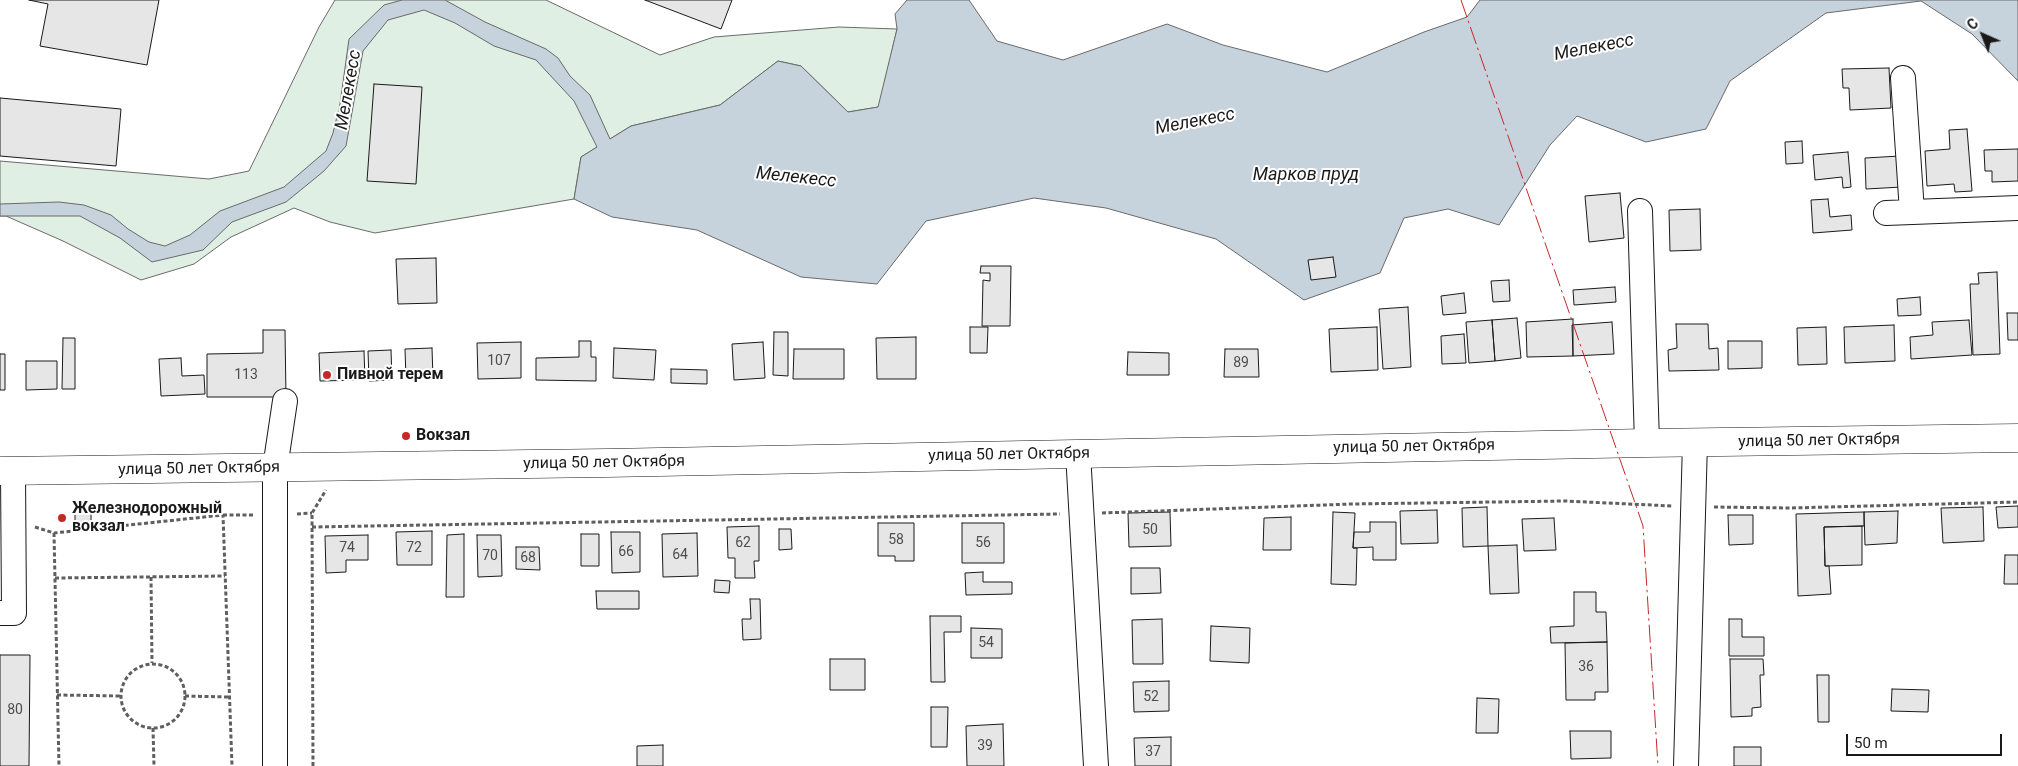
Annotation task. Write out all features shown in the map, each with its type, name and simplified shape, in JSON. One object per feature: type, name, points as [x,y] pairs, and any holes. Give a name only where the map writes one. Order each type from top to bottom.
[{"type":"main road","name":"улица 50 лет Октября","points":[[6,471],[607,463],[1695,442],[2018,438]]},
{"type":"street","points":[[1903,78],[1912,212]]},
{"type":"street","points":[[1886,213],[2018,208]]},
{"type":"street","points":[[1640,211],[1647,443]]},
{"type":"street","points":[[275,766],[275,468],[285,401]]},
{"type":"street","points":[[1686,766],[1695,442]]},
{"type":"street","points":[[1078,453],[1096,766]]},
{"type":"street","points":[[0,613],[14,613],[14,522],[6,471]]},
{"type":"path","points":[[313,766],[312,514],[328,487]]},
{"type":"path","points":[[312,527],[1082,514],[1352,504],[1565,501],[1693,507],[1791,508],[2018,502]]},
{"type":"path","points":[[14,522],[54,533],[223,515],[232,766]]},
{"type":"path","points":[[54,533],[59,766]]},
{"type":"path","points":[[55,578],[225,576]]},
{"type":"path","points":[[151,577],[152,663]]},
{"type":"path","points":[[152,663],[163,665],[180,678],[185,696],[182,709],[176,718],[167,725],[153,728],[137,724],[129,717],[123,708],[121,696],[126,678],[132,671],[142,665],[152,663]]},
{"type":"path","points":[[57,695],[121,696]]},
{"type":"path","points":[[185,696],[229,697]]},
{"type":"path","points":[[153,728],[154,766]]},
{"type":"green space","points":[[335,0],[546,0],[660,55],[714,37],[839,27],[897,29],[879,107],[848,112],[801,66],[778,61],[720,105],[631,126],[581,157],[574,199],[375,233],[330,222],[294,208],[231,237],[194,264],[141,280],[63,241],[6,216],[0,216],[0,161],[209,179],[249,171],[319,27]]},
{"type":"water","name":"Марков пруд","points":[[402,0],[445,0],[485,22],[546,49],[558,58],[570,76],[590,95],[610,139],[631,126],[720,105],[778,61],[801,66],[848,112],[878,107],[897,29],[895,14],[907,0],[969,0],[997,41],[1063,60],[1167,24],[1223,45],[1327,72],[1424,32],[1467,17],[1480,0],[2018,0],[2018,81],[1972,34],[1921,1],[1826,13],[1730,81],[1706,129],[1646,142],[1577,116],[1550,145],[1499,225],[1448,209],[1404,218],[1380,273],[1304,300],[1216,239],[1106,208],[1034,198],[926,221],[877,284],[801,277],[697,230],[612,217],[574,199],[581,157],[597,147],[574,101],[536,60],[494,46],[455,23],[424,10],[388,20],[363,51],[346,146],[324,171],[286,202],[232,222],[203,250],[152,262],[120,238],[80,216],[0,216],[0,204],[59,202],[84,205],[111,215],[128,229],[149,242],[165,246],[190,235],[220,211],[284,187],[326,151],[333,133],[340,104],[349,39],[384,5]]},
{"type":"building","points":[[29,0],[159,0],[147,65],[40,46],[48,4]]},
{"type":"building","points":[[645,0],[732,0],[721,29]]},
{"type":"building","points":[[1889,68],[1891,108],[1850,110],[1849,88],[1843,88],[1842,69]]},
{"type":"building","points":[[374,84],[422,87],[416,184],[367,181]]},
{"type":"building","points":[[0,98],[121,109],[116,166],[0,156]]},
{"type":"building","points":[[1967,129],[1972,191],[1955,192],[1954,184],[1927,186],[1925,151],[1950,149],[1949,130]]},
{"type":"building","points":[[1802,141],[1803,163],[1786,164],[1785,142]]},
{"type":"building","points":[[2018,149],[2018,181],[1992,182],[1992,171],[1985,171],[1984,150]]},
{"type":"building","points":[[1848,152],[1851,187],[1843,188],[1842,177],[1815,180],[1813,155]]},
{"type":"building","points":[[1900,156],[1902,187],[1866,189],[1865,158]]},
{"type":"building","points":[[1620,193],[1624,238],[1589,242],[1585,196]]},
{"type":"building","points":[[1828,199],[1830,217],[1851,215],[1852,230],[1813,233],[1811,200]]},
{"type":"building","points":[[1700,209],[1701,250],[1670,251],[1669,210]]},
{"type":"building","points":[[1333,257],[1336,277],[1311,280],[1308,260]]},
{"type":"building","points":[[436,258],[437,303],[398,304],[396,259]]},
{"type":"building","points":[[981,266],[1011,266],[1010,326],[982,326],[983,280],[990,281],[990,273],[980,273]]},
{"type":"building","points":[[1997,272],[2000,354],[1973,355],[1970,284],[1979,284],[1978,273]]},
{"type":"building","points":[[1509,280],[1510,301],[1493,302],[1491,281]]},
{"type":"building","points":[[1615,287],[1616,302],[1574,305],[1573,290]]},
{"type":"building","points":[[1464,293],[1466,313],[1443,315],[1441,296]]},
{"type":"building","points":[[1920,297],[1921,315],[1898,316],[1897,299]]},
{"type":"building","points":[[1408,307],[1411,367],[1383,369],[1379,309]]},
{"type":"building","points":[[2007,313],[2018,313],[2018,340],[2008,340]]},
{"type":"building","points":[[1517,318],[1521,358],[1495,361],[1492,320]]},
{"type":"building","points":[[1573,319],[1573,356],[1527,357],[1526,322]]},
{"type":"building","points":[[1492,320],[1495,361],[1469,363],[1466,322]]},
{"type":"building","points":[[1969,320],[1972,355],[1911,359],[1910,337],[1933,335],[1932,322]]},
{"type":"building","points":[[1612,322],[1614,354],[1573,356],[1572,325]]},
{"type":"building","points":[[1676,324],[1708,324],[1709,349],[1718,348],[1719,370],[1669,371],[1668,350],[1677,348]]},
{"type":"building","points":[[1894,325],[1895,361],[1845,363],[1844,327]]},
{"type":"building","points":[[970,327],[988,327],[987,353],[970,353]]},
{"type":"building","points":[[1377,327],[1378,370],[1331,372],[1329,329]]},
{"type":"building","points":[[1826,327],[1827,364],[1798,365],[1797,328]]},
{"type":"building","points":[[263,330],[285,330],[286,397],[207,397],[207,354],[263,353]]},
{"type":"building","points":[[774,332],[788,332],[788,376],[773,375]]},
{"type":"building","points":[[1464,334],[1466,363],[1442,364],[1441,336]]},
{"type":"building","points":[[916,337],[916,379],[877,379],[876,338]]},
{"type":"building","points":[[63,338],[75,338],[75,389],[62,389]]},
{"type":"building","points":[[579,341],[591,341],[591,357],[596,357],[596,381],[536,380],[536,358],[579,357]]},
{"type":"building","points":[[1728,341],[1762,341],[1762,368],[1728,369]]},
{"type":"building","points":[[521,342],[521,378],[478,379],[477,343]]},
{"type":"building","points":[[763,342],[765,378],[734,380],[732,344]]},
{"type":"building","points":[[432,348],[433,378],[406,379],[405,349]]},
{"type":"building","points":[[614,348],[656,350],[654,380],[613,378]]},
{"type":"building","points":[[794,349],[844,349],[844,379],[793,379]]},
{"type":"building","points":[[1225,349],[1258,349],[1259,377],[1224,377]]},
{"type":"building","points":[[391,350],[392,380],[369,381],[368,351]]},
{"type":"building","points":[[364,351],[365,380],[320,381],[319,353]]},
{"type":"building","points":[[1128,352],[1169,353],[1169,375],[1127,375]]},
{"type":"building","points":[[0,354],[5,354],[5,390],[0,390]]},
{"type":"building","points":[[181,358],[182,376],[204,375],[205,394],[161,396],[159,359]]},
{"type":"building","points":[[26,361],[57,361],[57,389],[26,390]]},
{"type":"building","points":[[671,369],[707,370],[707,384],[671,383]]},
{"type":"building","points":[[2018,506],[2018,527],[1998,528],[1996,507]]},
{"type":"building","points":[[1487,507],[1488,546],[1463,547],[1462,508]]},
{"type":"building","points":[[1983,507],[1984,541],[1943,543],[1941,508]]},
{"type":"building","points":[[1437,510],[1438,543],[1401,544],[1400,511]]},
{"type":"building","points":[[1898,511],[1897,543],[1865,545],[1864,512]]},
{"type":"building","points":[[75,512],[91,512],[91,523],[75,524]]},
{"type":"building","points":[[1170,512],[1171,546],[1129,547],[1128,513]]},
{"type":"building","points":[[1333,512],[1355,513],[1353,548],[1357,548],[1356,585],[1331,584]]},
{"type":"building","points":[[1864,512],[1864,526],[1824,527],[1825,566],[1829,566],[1831,594],[1798,596],[1796,514]]},
{"type":"building","points":[[1728,515],[1753,515],[1753,544],[1729,545]]},
{"type":"building","points":[[1291,517],[1291,550],[1263,550],[1264,518]]},
{"type":"building","points":[[1554,518],[1556,550],[1524,551],[1522,519]]},
{"type":"building","points":[[1370,522],[1396,522],[1396,560],[1373,560],[1373,547],[1353,548],[1354,532],[1370,532]]},
{"type":"building","points":[[878,523],[914,523],[914,561],[895,561],[895,556],[878,556]]},
{"type":"building","points":[[962,523],[1004,523],[1004,563],[962,563]]},
{"type":"building","points":[[759,526],[759,561],[754,561],[755,578],[735,578],[735,558],[728,558],[727,527]]},
{"type":"building","points":[[1862,526],[1862,565],[1825,566],[1824,527]]},
{"type":"building","points":[[779,529],[791,529],[792,549],[779,550]]},
{"type":"building","points":[[432,531],[432,565],[397,565],[396,532]]},
{"type":"building","points":[[611,532],[640,532],[640,572],[612,573]]},
{"type":"building","points":[[697,533],[698,576],[663,577],[662,534]]},
{"type":"building","points":[[464,534],[464,597],[446,597],[447,535]]},
{"type":"building","points":[[581,534],[599,534],[599,566],[581,566]]},
{"type":"building","points":[[368,535],[368,560],[346,560],[346,572],[326,573],[325,536]]},
{"type":"building","points":[[477,535],[501,535],[502,576],[478,577]]},
{"type":"building","points":[[1517,545],[1519,593],[1490,594],[1488,546]]},
{"type":"building","points":[[516,547],[539,547],[540,570],[516,569]]},
{"type":"building","points":[[2005,555],[2018,555],[2018,584],[2004,584]]},
{"type":"building","points":[[1131,568],[1160,568],[1161,593],[1131,594]]},
{"type":"building","points":[[983,572],[983,582],[1012,582],[1012,594],[966,595],[965,573]]},
{"type":"building","points":[[715,580],[730,581],[729,593],[714,592]]},
{"type":"building","points":[[596,591],[639,591],[639,609],[597,609]]},
{"type":"building","points":[[1574,592],[1596,592],[1596,612],[1606,612],[1607,642],[1551,643],[1550,627],[1574,626]]},
{"type":"building","points":[[750,599],[760,599],[761,639],[743,640],[742,619],[751,619]]},
{"type":"building","points":[[930,616],[961,616],[961,632],[944,632],[945,682],[931,682]]},
{"type":"building","points":[[1162,619],[1163,664],[1133,664],[1132,620]]},
{"type":"building","points":[[1729,619],[1742,619],[1742,637],[1764,637],[1764,656],[1729,656]]},
{"type":"building","points":[[1211,626],[1250,628],[1249,663],[1210,661]]},
{"type":"building","points":[[971,628],[1002,629],[1002,658],[971,658]]},
{"type":"building","points":[[1607,642],[1608,692],[1595,692],[1595,700],[1566,700],[1565,643]]},
{"type":"building","points":[[0,655],[30,655],[29,766],[0,766]]},
{"type":"building","points":[[830,659],[865,659],[865,690],[830,690]]},
{"type":"building","points":[[1730,659],[1763,659],[1764,675],[1760,675],[1761,707],[1752,708],[1752,716],[1731,717]]},
{"type":"building","points":[[1817,675],[1829,675],[1829,722],[1818,722]]},
{"type":"building","points":[[1169,681],[1169,711],[1134,712],[1133,682]]},
{"type":"building","points":[[1892,689],[1929,690],[1928,712],[1891,711]]},
{"type":"building","points":[[1477,698],[1499,699],[1498,733],[1476,733]]},
{"type":"building","points":[[931,707],[948,707],[947,747],[931,747]]},
{"type":"building","points":[[1003,724],[1004,766],[967,766],[966,726]]},
{"type":"building","points":[[1570,731],[1611,731],[1611,758],[1571,759]]},
{"type":"building","points":[[1171,737],[1171,766],[1135,766],[1134,738]]},
{"type":"building","points":[[663,745],[663,766],[637,766],[637,746]]},
{"type":"building","points":[[1734,747],[1761,747],[1761,766],[1734,766]]},
{"type":"power","points":[[1461,0],[1643,526],[1658,766]]},
{"type":"place","name":"Пивной терем","points":[[327,375]]},
{"type":"place","name":"Вокзал","points":[[406,436]]},
{"type":"place","name":"Железнодорожный вокзал","points":[[62,518]]},
{"type":"water label","name":"Мелекесс","points":[[1594,48]]},
{"type":"water label","name":"Мелекесс","points":[[349,90]]},
{"type":"water label","name":"Мелекесс","points":[[1195,122]]},
{"type":"water label","name":"Мелекесс","points":[[796,178]]}]
